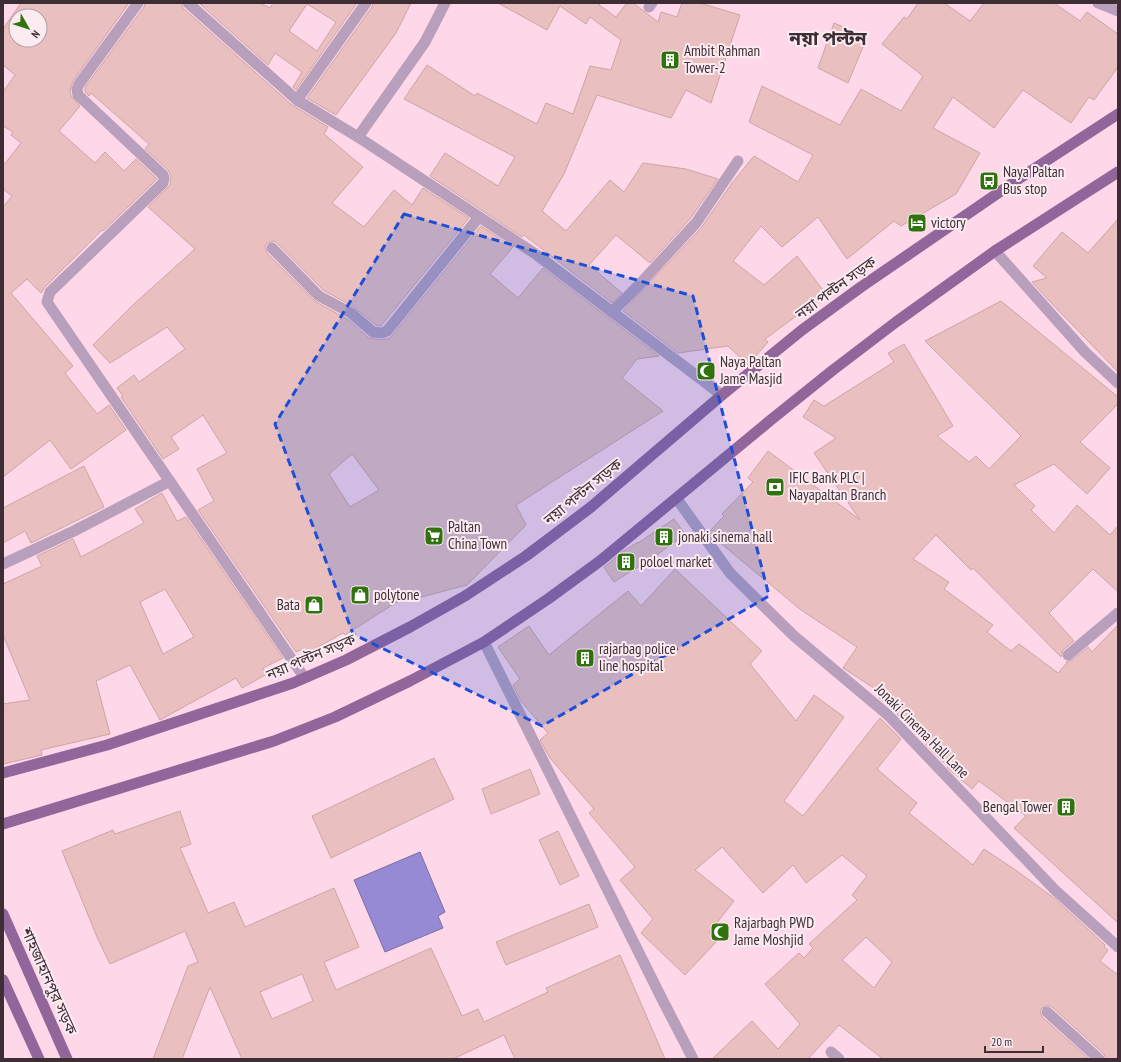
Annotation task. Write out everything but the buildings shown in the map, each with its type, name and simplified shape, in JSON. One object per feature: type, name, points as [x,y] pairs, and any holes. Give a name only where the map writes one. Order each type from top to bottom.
[{"type":"main road","name":"নয়া পল্টন সড়ক","points":[[3,773],[115,743],[304,678],[346,660],[410,627],[465,596],[526,556],[591,507],[722,395],[802,330],[1020,178],[1118,114]]},
{"type":"main road","points":[[4,821],[274,741],[335,717],[484,642],[548,600],[588,570],[677,499],[833,370],[995,251],[1118,172]]},
{"type":"main road","name":"শাহজাহানপুর সড়ক","points":[[3,914],[67,1059]]},
{"type":"main road","points":[[3,980],[39,1059]]},
{"type":"street","points":[[138,3],[79,84],[77,89],[78,95],[163,175],[164,183],[50,292],[47,302],[304,678]]},
{"type":"street","points":[[188,3],[297,100],[358,137],[537,255],[722,395]]},
{"type":"street","points":[[297,100],[366,3]]},
{"type":"street","points":[[358,137],[425,42],[445,3]]},
{"type":"street","points":[[1098,3],[1118,11]]},
{"type":"street","points":[[612,312],[696,223],[738,161]]},
{"type":"street","points":[[272,248],[319,296],[350,313],[373,332],[382,333],[387,331],[479,217]]},
{"type":"street","points":[[995,251],[1085,352],[1118,383]]},
{"type":"street","points":[[3,564],[74,531],[170,481]]},
{"type":"street","name":"Jonaki Cinema Hall Lane","points":[[677,499],[730,573],[794,636],[888,715],[1055,890],[1118,947]]},
{"type":"street","points":[[1068,655],[1118,613]]},
{"type":"street","points":[[484,642],[662,1000],[693,1059]]},
{"type":"street","points":[[1047,1012],[1099,1059]]},
{"type":"highlighted area","points":[[404,214],[693,296],[769,596],[542,726],[353,634],[275,424]]},
{"type":"shaded area","points":[[420,852],[445,912],[438,916],[443,928],[385,952],[354,880]]},
{"type":"place","name":"Ambit Rahman Tower-2","points":[[670,60]]},
{"type":"place","name":"Naya Paltan Bus stop","points":[[989,181]]},
{"type":"place","name":"victory","points":[[917,223]]},
{"type":"place","name":"Naya Paltan Jame Masjid","points":[[706,371]]},
{"type":"place","name":"IFIC Bank PLC | Nayapaltan Branch","points":[[775,487]]},
{"type":"place","name":"Paltan China Town","points":[[434,536]]},
{"type":"place","name":"jonaki sinema hall","points":[[664,537]]},
{"type":"place","name":"poloel market","points":[[626,562]]},
{"type":"place","name":"polytone","points":[[360,595]]},
{"type":"place","name":"Bata","points":[[314,605]]},
{"type":"place","name":"rajarbag police line hospital","points":[[585,658]]},
{"type":"place","name":"Bengal Tower","points":[[1066,807]]},
{"type":"place","name":"Rajarbagh PWD Jame Moshjid","points":[[720,932]]},
{"type":"district","name":"নয়া পল্টন","points":[[828,38]]}]
